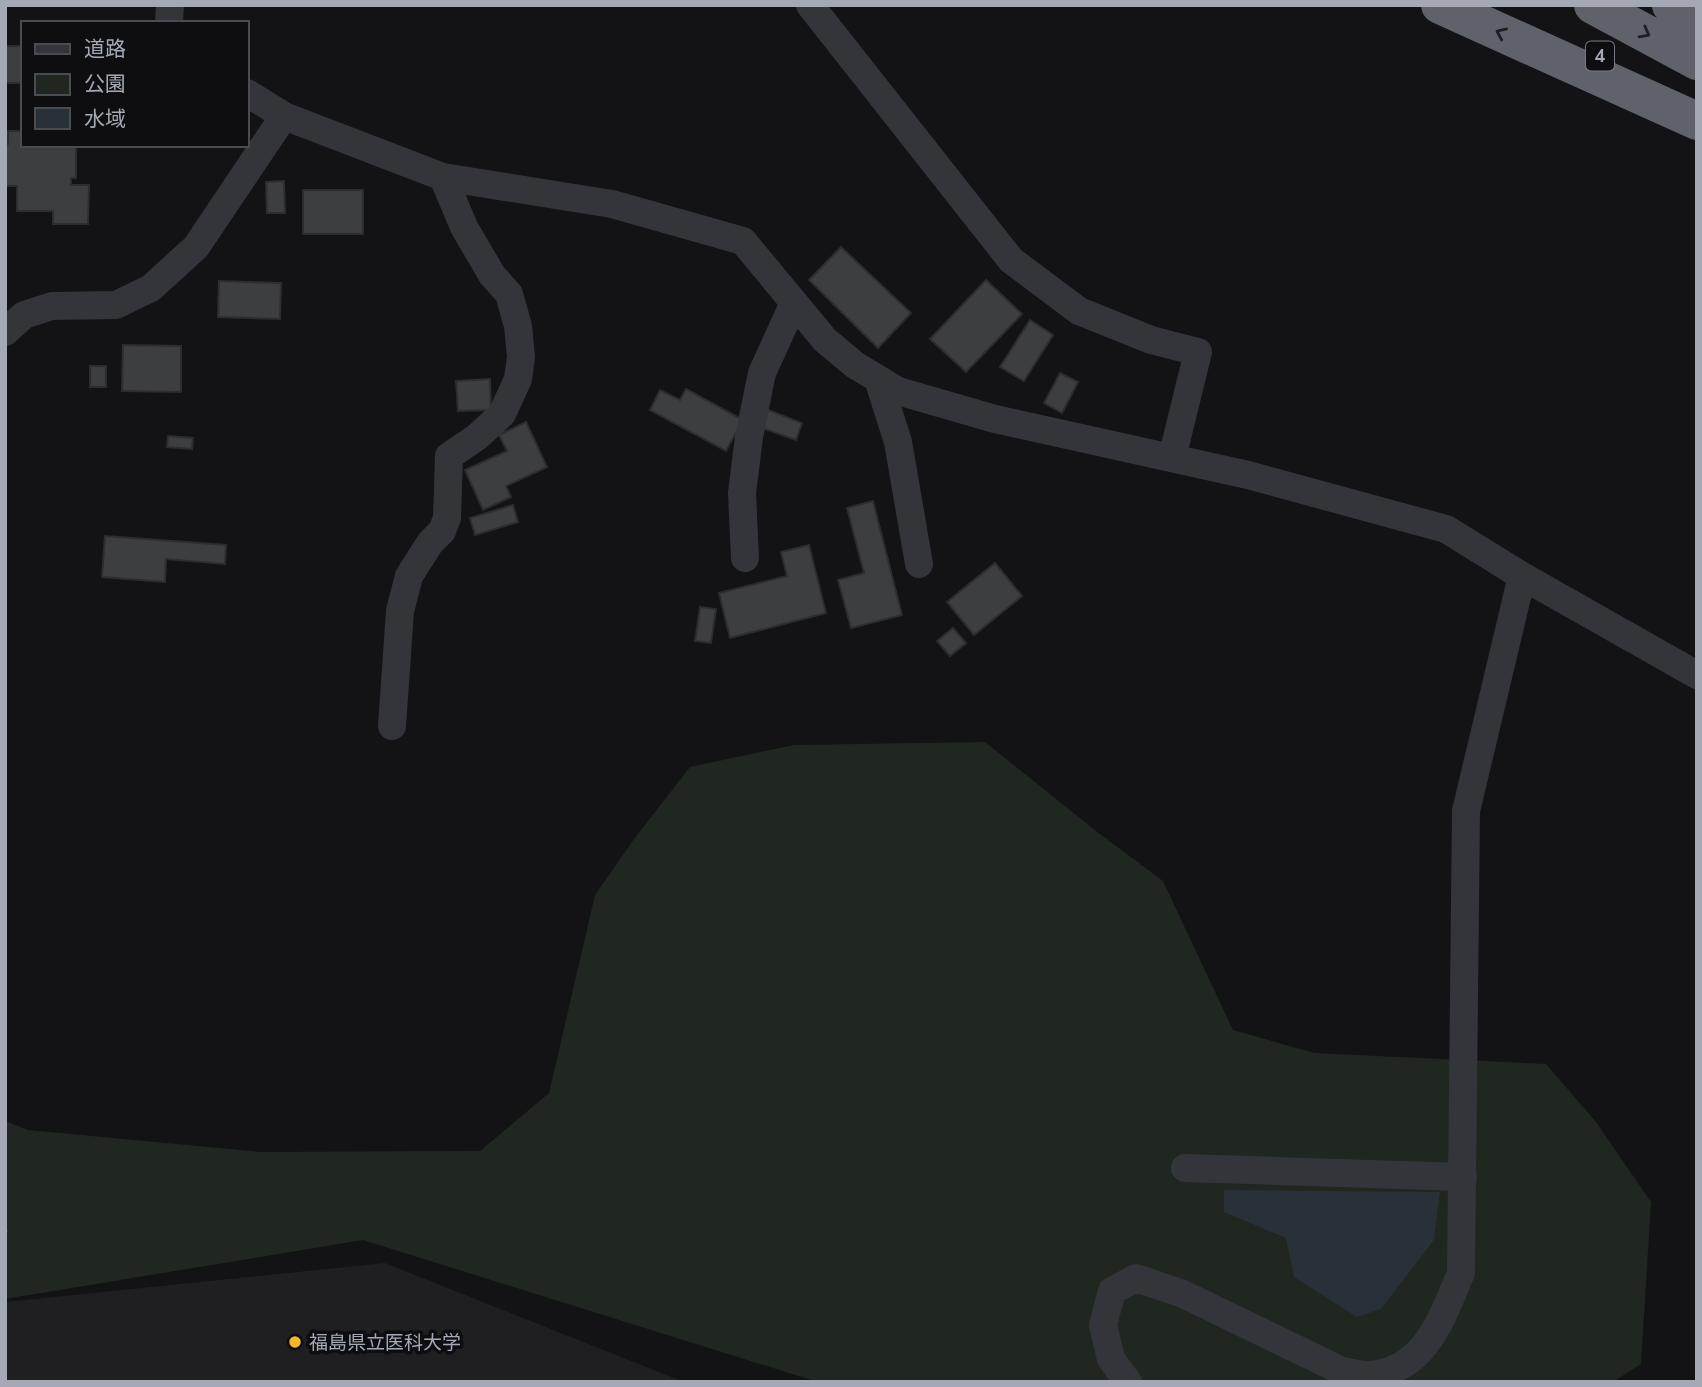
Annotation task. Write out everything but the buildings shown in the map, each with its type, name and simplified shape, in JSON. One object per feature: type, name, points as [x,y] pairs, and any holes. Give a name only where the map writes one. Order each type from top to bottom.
[{"type":"highway","points":[[1440,5],[1697,121]]},
{"type":"highway","name":"4","points":[[1503,5],[1697,105]]},
{"type":"highway","name":"4","points":[[1593,5],[1697,61]]},
{"type":"highway","points":[[1671,5],[1697,22]]},
{"type":"street","points":[[810,5],[1012,260],[1079,311],[1150,340],[1198,352],[1172,458]]},
{"type":"street","points":[[248,94],[284,116],[443,177],[612,204],[743,241],[825,340],[855,365],[898,391],[995,419],[1248,475],[1446,529],[1522,576],[1697,675]]},
{"type":"street","points":[[5,332],[24,315],[52,306],[116,305],[151,288],[196,247],[284,116]]},
{"type":"street","points":[[392,726],[400,611],[409,576],[430,543],[442,531],[447,518],[449,457],[477,437],[502,414],[518,379],[521,357],[518,326],[509,294],[492,275],[464,227],[443,177]]},
{"type":"street","points":[[745,558],[742,493],[749,437],[762,373],[794,303]]},
{"type":"street","points":[[878,379],[898,442],[919,564]]},
{"type":"street","points":[[1128,1382],[1111,1359],[1103,1325],[1112,1290],[1136,1278],[1182,1294],[1342,1371],[1367,1375],[1394,1370],[1421,1351],[1439,1322],[1461,1273],[1465,811],[1522,576]]},
{"type":"street","points":[[1185,1168],[1463,1177]]},
{"type":"shaded area","name":"福島県立医科大学","points":[[385,1263],[684,1382],[5,1382],[5,1302]]},
{"type":"green space","points":[[985,742],[1163,881],[1233,1030],[1314,1053],[1546,1064],[1596,1122],[1651,1202],[1641,1364],[1613,1382],[818,1382],[363,1240],[5,1299],[5,1121],[28,1130],[260,1152],[480,1151],[549,1093],[595,895],[690,767],[794,745]]},
{"type":"water","points":[[1224,1190],[1440,1192],[1434,1240],[1381,1309],[1357,1317],[1294,1277],[1286,1238],[1224,1212]]},
{"type":"place","name":"福島県立医科大学","points":[[295,1342]]}]
